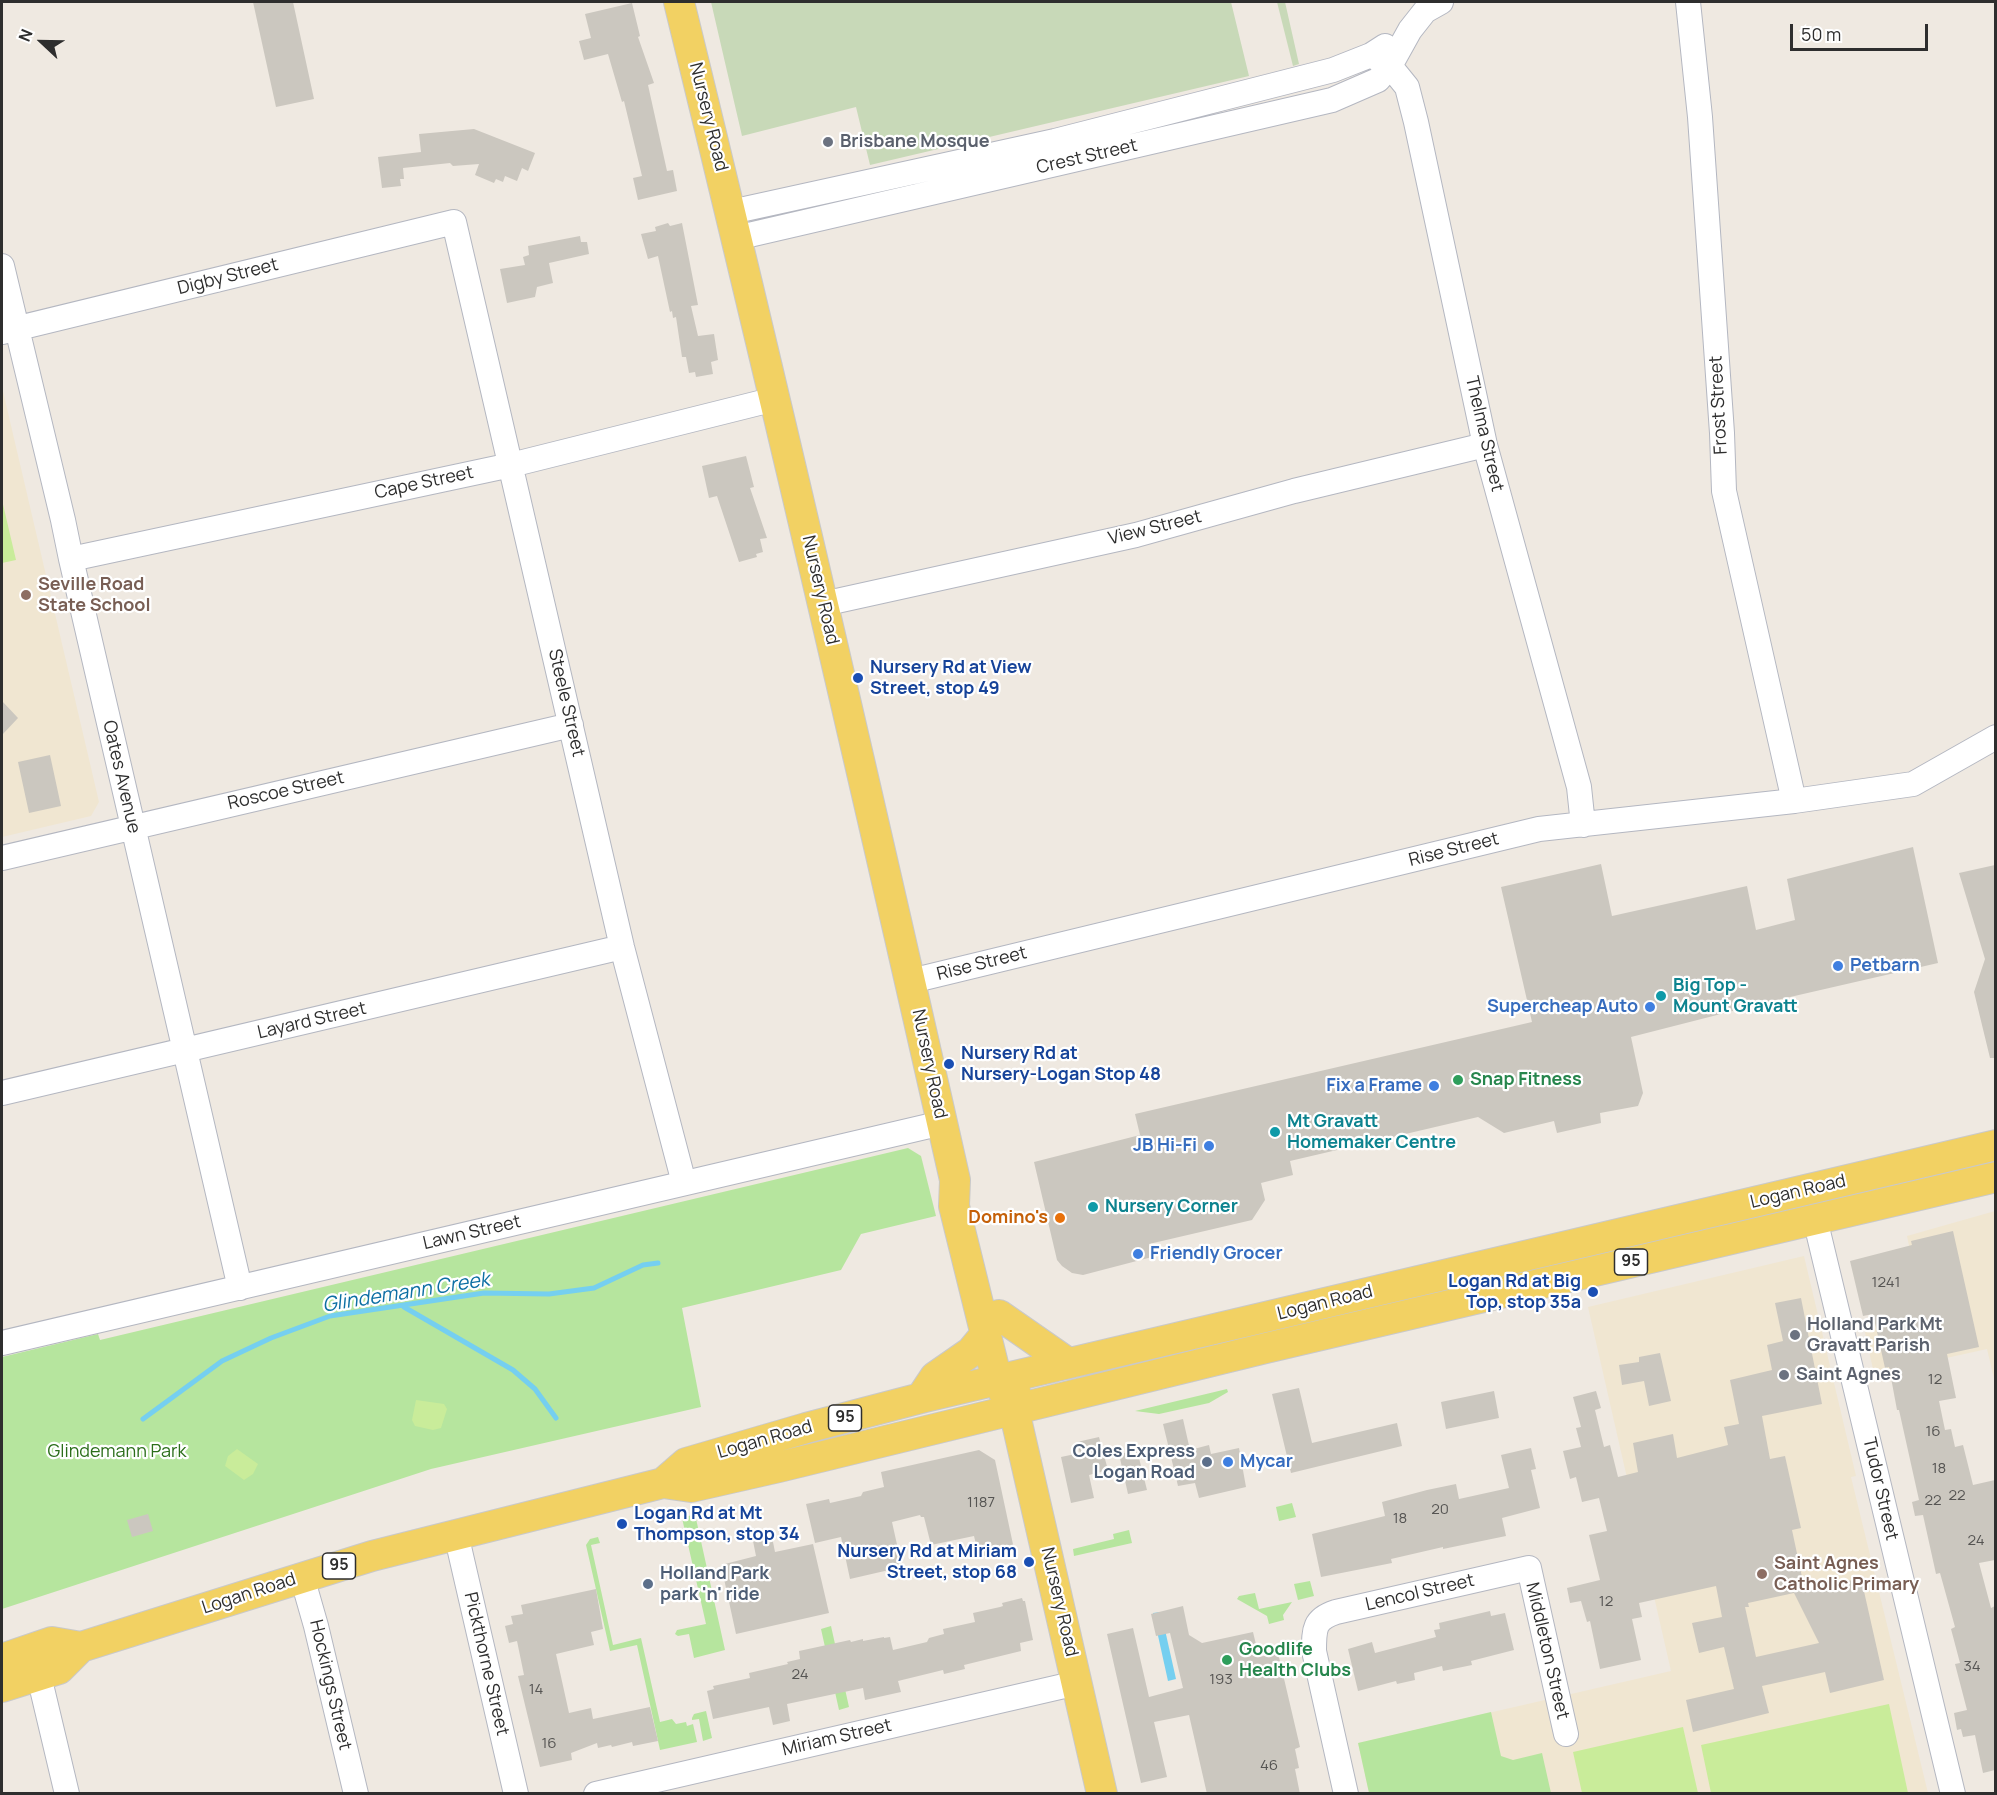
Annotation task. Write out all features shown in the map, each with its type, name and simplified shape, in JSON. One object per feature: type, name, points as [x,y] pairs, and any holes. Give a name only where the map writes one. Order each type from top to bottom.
[{"type":"main road","name":"Nursery Road","points":[[679,2],[775,399],[911,981],[955,1180],[954,1206],[992,1325],[1006,1378],[1102,1794]]},
{"type":"main road","name":"Logan Road","points":[[663,1483],[686,1463],[921,1398],[1995,1145]]},
{"type":"main road","name":"Logan Road","points":[[2,1659],[52,1642],[81,1647],[372,1556],[663,1483],[691,1487],[1266,1348],[1995,1177]]},
{"type":"main road","points":[[921,1398],[935,1377],[971,1352],[992,1325],[1068,1363]]},
{"type":"main road","name":"Logan Road","points":[[2,1688],[59,1669],[81,1647]]},
{"type":"street","name":"Crest Street","points":[[733,225],[1332,100],[1378,80],[1381,60],[1425,11],[1441,2]]},
{"type":"street","name":"Frost Street","points":[[1688,2],[1701,141],[1722,433],[1724,491],[1794,801]]},
{"type":"street","name":"Thelma Street","points":[[1381,60],[1407,87],[1485,445],[1579,788],[1583,825]]},
{"type":"street","name":"Digby Street","points":[[9,330],[454,222]]},
{"type":"street","name":"Steele Street","points":[[454,222],[622,947],[684,1183]]},
{"type":"street","name":"Oates Avenue","points":[[2,266],[9,330],[63,520],[240,1288]]},
{"type":"street","name":"Cape Street","points":[[71,559],[511,465],[775,399]]},
{"type":"street","name":"View Street","points":[[823,604],[1137,535],[1294,491],[1485,445]]},
{"type":"street","name":"Roscoe Street","points":[[2,858],[571,725]]},
{"type":"street","name":"Rise Street","points":[[911,981],[1539,830],[1794,801],[1913,784],[1995,737]]},
{"type":"street","name":"Layard Street","points":[[2,1094],[622,947]]},
{"type":"street","name":"Lawn Street","points":[[2,1343],[942,1123]]},
{"type":"street","name":"Tudor Street","points":[[1815,1219],[1953,1794]]},
{"type":"street","name":"Pickthorne Street","points":[[456,1534],[516,1794]]},
{"type":"street","name":"Lencol Street","points":[[1346,1794],[1314,1651],[1314,1632],[1324,1616],[1529,1568]]},
{"type":"street","name":"Middleton Street","points":[[1529,1568],[1566,1734]]},
{"type":"street","name":"Hockings Street","points":[[302,1577],[356,1794]]},
{"type":"street","points":[[39,1676],[67,1794]]},
{"type":"street","name":"Miriam Street","points":[[596,1794],[1077,1683]]},
{"type":"shaded area","name":"Seville Road State School","points":[[2,387],[99,802],[91,816],[2,837]]},
{"type":"shaded area","points":[[1995,1211],[1995,1383],[1987,1349],[1874,1374],[1863,1323],[1922,1308],[1907,1236]]},
{"type":"shaded area","name":"Saint Agnes Catholic Primary","points":[[1804,1256],[1856,1476],[1851,1477],[1928,1793],[1369,1793],[1358,1743],[1671,1671],[1588,1307]]},
{"type":"green space","points":[[711,2],[1231,2],[1249,76],[870,165],[856,107],[742,136]]},
{"type":"green space","points":[[1277,2],[1285,2],[1299,64],[1293,66]]},
{"type":"green space","points":[[2,500],[16,560],[2,563]]},
{"type":"green space","name":"Glindemann Park","points":[[908,1148],[921,1156],[936,1216],[861,1234],[841,1270],[682,1308],[701,1407],[431,1469],[2,1609],[2,1357],[98,1334],[100,1340]]},
{"type":"green space","points":[[1227,1389],[1228,1392],[1209,1403],[1159,1414],[1135,1411]]},
{"type":"green space","points":[[416,1400],[444,1404],[447,1409],[441,1428],[433,1430],[415,1426],[412,1420]]},
{"type":"green space","points":[[237,1449],[258,1464],[253,1474],[244,1480],[225,1466],[228,1456]]},
{"type":"green space","points":[[1292,1503],[1296,1517],[1279,1521],[1276,1507]]},
{"type":"green space","points":[[695,1514],[725,1650],[694,1658],[689,1634],[678,1636],[675,1634],[677,1630],[706,1624],[682,1518]]},
{"type":"green space","points":[[1129,1530],[1132,1543],[1074,1556],[1073,1549],[1114,1539],[1113,1534]]},
{"type":"green space","points":[[598,1537],[600,1543],[591,1545],[613,1645],[641,1638],[660,1722],[672,1719],[676,1724],[686,1722],[687,1726],[693,1724],[697,1742],[660,1750],[637,1645],[610,1651],[586,1545],[590,1539]]},
{"type":"green space","points":[[1310,1581],[1314,1596],[1298,1600],[1294,1584]]},
{"type":"green space","points":[[1255,1593],[1259,1609],[1292,1602],[1283,1615],[1284,1620],[1269,1624],[1267,1616],[1237,1599],[1239,1596]]},
{"type":"green space","points":[[831,1626],[849,1707],[839,1710],[821,1629]]},
{"type":"green space","points":[[1889,1704],[1908,1793],[1711,1793],[1701,1745]]},
{"type":"green space","points":[[706,1711],[712,1738],[703,1741],[699,1719],[692,1720],[692,1718],[694,1714]]},
{"type":"green space","points":[[1491,1712],[1501,1756],[1513,1760],[1542,1753],[1551,1793],[1369,1793],[1358,1743]]},
{"type":"green space","points":[[1683,1727],[1698,1793],[1582,1793],[1573,1752]]},
{"type":"water","points":[[1161,1612],[1176,1679],[1168,1681],[1153,1613]]},
{"type":"building","points":[[253,2],[293,2],[314,99],[276,107]]},
{"type":"building","points":[[632,3],[640,36],[638,37],[654,83],[648,85],[667,171],[673,170],[677,191],[638,200],[633,178],[642,176],[624,101],[622,102],[608,54],[584,60],[579,41],[591,38],[585,14]]},
{"type":"building","points":[[474,129],[535,153],[528,171],[522,168],[517,181],[505,176],[503,182],[496,179],[494,183],[475,175],[479,164],[453,166],[450,163],[403,168],[404,179],[400,179],[401,186],[382,188],[378,157],[421,152],[419,134]]},
{"type":"building","points":[[668,223],[670,226],[682,223],[698,305],[691,306],[698,336],[714,334],[718,360],[711,362],[713,374],[696,377],[695,372],[689,373],[686,357],[682,357],[676,317],[673,318],[672,311],[670,312],[658,256],[648,259],[641,234],[656,231],[655,227]]},
{"type":"building","points":[[580,236],[581,242],[587,242],[589,254],[549,263],[553,283],[537,287],[535,297],[507,303],[500,269],[525,265],[523,257],[529,255],[528,246]]},
{"type":"building","points":[[746,456],[754,487],[750,488],[767,538],[760,539],[763,552],[756,554],[757,557],[739,562],[717,496],[709,498],[702,466]]},
{"type":"building","points":[[2,701],[18,718],[2,735]]},
{"type":"building","points":[[50,755],[61,806],[29,813],[18,762]]},
{"type":"building","points":[[1913,847],[1938,963],[1764,1003],[1631,1037],[1643,1093],[1638,1106],[1600,1113],[1601,1123],[1557,1133],[1554,1121],[1504,1133],[1478,1117],[1290,1161],[1293,1175],[1261,1183],[1265,1200],[1252,1220],[1149,1244],[1152,1257],[1083,1275],[1072,1273],[1057,1260],[1034,1162],[1140,1135],[1135,1114],[1532,1022],[1501,887],[1601,864],[1612,916],[1747,886],[1756,930],[1795,920],[1787,879]]},
{"type":"building","points":[[1995,865],[1995,1058],[1990,1058],[1974,992],[1985,959],[1959,873]]},
{"type":"building","points":[[1953,1231],[1979,1347],[1947,1354],[1956,1398],[1939,1401],[1945,1430],[1951,1429],[1955,1447],[1963,1445],[1973,1485],[1995,1480],[1995,1560],[1979,1563],[1991,1608],[1995,1606],[1995,1770],[1983,1773],[1975,1735],[1963,1737],[1961,1729],[1957,1730],[1954,1713],[1967,1710],[1955,1664],[1960,1663],[1951,1629],[1955,1627],[1940,1573],[1936,1574],[1923,1515],[1915,1516],[1912,1502],[1919,1500],[1889,1367],[1885,1368],[1873,1314],[1863,1316],[1850,1261],[1912,1245],[1911,1241]]},
{"type":"building","points":[[1801,1298],[1822,1404],[1762,1416],[1770,1459],[1785,1456],[1801,1528],[1792,1530],[1805,1591],[1861,1578],[1884,1680],[1830,1693],[1825,1672],[1762,1686],[1769,1713],[1693,1732],[1686,1700],[1734,1689],[1724,1647],[1699,1653],[1692,1623],[1722,1617],[1716,1586],[1639,1603],[1642,1617],[1632,1619],[1641,1660],[1600,1669],[1590,1621],[1587,1622],[1581,1601],[1570,1603],[1567,1588],[1600,1580],[1589,1535],[1607,1531],[1599,1498],[1582,1502],[1576,1477],[1570,1479],[1563,1451],[1581,1447],[1576,1428],[1581,1427],[1573,1397],[1596,1391],[1601,1408],[1595,1410],[1604,1447],[1610,1445],[1618,1477],[1638,1472],[1633,1443],[1673,1434],[1677,1458],[1728,1445],[1724,1427],[1739,1424],[1730,1380],[1772,1370],[1767,1345],[1783,1341],[1775,1303]],"holes":[[[1794,1593],[1819,1643],[1756,1657],[1745,1607],[1749,1607],[1748,1603]]]},
{"type":"building","points":[[1660,1353],[1671,1401],[1649,1406],[1644,1381],[1622,1385],[1619,1365],[1639,1362],[1639,1357]]},
{"type":"building","points":[[1299,1388],[1312,1443],[1397,1423],[1402,1446],[1291,1473],[1272,1394]]},
{"type":"building","points":[[1494,1391],[1499,1418],[1446,1429],[1441,1402]]},
{"type":"building","name":"Coles Express Logan Road","points":[[1183,1419],[1190,1450],[1209,1445],[1211,1454],[1239,1448],[1246,1487],[1199,1498],[1195,1483],[1178,1486],[1163,1424]]},
{"type":"building","points":[[1099,1437],[1108,1470],[1089,1475],[1094,1498],[1071,1503],[1061,1457],[1080,1453],[1077,1442]]},
{"type":"building","points":[[1531,1448],[1536,1469],[1531,1470],[1540,1508],[1502,1518],[1506,1536],[1443,1549],[1443,1547],[1391,1559],[1392,1563],[1321,1577],[1312,1534],[1385,1516],[1382,1502],[1427,1490],[1456,1484],[1459,1499],[1509,1488],[1501,1455]]},
{"type":"building","points":[[979,1450],[995,1460],[1014,1549],[979,1557],[974,1536],[931,1545],[924,1517],[920,1515],[892,1522],[902,1567],[850,1579],[841,1537],[815,1543],[806,1504],[829,1499],[830,1503],[861,1496],[863,1492],[884,1487],[881,1472]]},
{"type":"building","points":[[1137,1450],[1147,1490],[1128,1494],[1119,1454]]},
{"type":"building","points":[[148,1514],[153,1531],[132,1537],[127,1520]]},
{"type":"building","points":[[772,1537],[775,1552],[813,1544],[829,1613],[736,1634],[721,1565],[756,1556],[753,1541]]},
{"type":"building","points":[[596,1589],[603,1629],[591,1632],[594,1645],[556,1654],[569,1713],[591,1708],[593,1719],[650,1707],[658,1741],[633,1746],[632,1742],[598,1748],[597,1743],[571,1753],[572,1760],[540,1767],[518,1676],[524,1675],[517,1641],[509,1643],[505,1626],[513,1624],[511,1616],[523,1614],[521,1605]]},
{"type":"building","points":[[1022,1598],[1025,1601],[1033,1640],[1020,1643],[1021,1651],[964,1665],[965,1669],[944,1674],[943,1670],[898,1681],[901,1692],[865,1700],[863,1688],[787,1704],[790,1721],[773,1725],[769,1707],[713,1719],[707,1691],[714,1689],[713,1686],[750,1678],[749,1673],[788,1664],[787,1662],[800,1659],[799,1651],[850,1640],[851,1642],[863,1639],[863,1641],[884,1637],[890,1637],[893,1650],[927,1642],[929,1638],[944,1634],[943,1629],[975,1622],[973,1613],[1000,1607],[1003,1606],[1002,1603]]},
{"type":"building","points":[[1183,1606],[1189,1635],[1202,1643],[1253,1632],[1259,1657],[1278,1653],[1300,1747],[1295,1749],[1299,1768],[1295,1769],[1300,1794],[1207,1794],[1189,1715],[1154,1722],[1167,1777],[1141,1783],[1107,1634],[1133,1628],[1149,1697],[1183,1688],[1170,1633],[1156,1636],[1151,1614]]},
{"type":"building","points":[[1490,1611],[1491,1616],[1505,1613],[1514,1650],[1471,1661],[1472,1665],[1443,1671],[1442,1666],[1414,1673],[1415,1680],[1397,1684],[1396,1681],[1358,1691],[1348,1649],[1372,1642],[1375,1653],[1436,1637],[1434,1630],[1440,1629],[1439,1623]]},
{"type":"waterway","name":"Glindemann Creek","points":[[143,1419],[222,1361],[271,1338],[330,1316],[484,1293],[549,1294],[594,1288],[643,1265],[658,1263]]},
{"type":"waterway","points":[[404,1307],[513,1370],[535,1389],[556,1418]]},
{"type":"place","name":"Brisbane Mosque","points":[[828,142]]},
{"type":"place","name":"Seville Road State School","points":[[26,595]]},
{"type":"place","name":"Nursery Rd at View Street, stop 49","points":[[858,678]]},
{"type":"place","name":"Petbarn","points":[[1838,966]]},
{"type":"place","name":"Big Top - Mount Gravatt","points":[[1661,996]]},
{"type":"place","name":"Supercheap Auto","points":[[1650,1007]]},
{"type":"place","name":"Nursery Rd at Nursery-Logan Stop 48","points":[[949,1064]]},
{"type":"place","name":"Snap Fitness","points":[[1458,1080]]},
{"type":"place","name":"Fix a Frame","points":[[1434,1086]]},
{"type":"place","name":"Mt Gravatt Homemaker Centre","points":[[1275,1132]]},
{"type":"place","name":"JB Hi-Fi","points":[[1209,1146]]},
{"type":"place","name":"Nursery Corner","points":[[1093,1207]]},
{"type":"place","name":"Domino's","points":[[1060,1218]]},
{"type":"place","name":"Friendly Grocer","points":[[1138,1254]]},
{"type":"place","name":"Logan Rd at Big Top, stop 35a","points":[[1593,1292]]},
{"type":"place","name":"Holland Park Mt Gravatt Parish","points":[[1795,1335]]},
{"type":"place","name":"Saint Agnes","points":[[1784,1375]]},
{"type":"place","name":"Coles Express Logan Road","points":[[1207,1462]]},
{"type":"place","name":"Mycar","points":[[1228,1462]]},
{"type":"place","name":"Logan Rd at Mt Thompson, stop 34","points":[[622,1524]]},
{"type":"place","name":"Nursery Rd at Miriam Street, stop 68","points":[[1029,1562]]},
{"type":"place","name":"Saint Agnes Catholic Primary","points":[[1762,1574]]},
{"type":"place","name":"Holland Park park 'n' ride","points":[[648,1584]]},
{"type":"place","name":"Goodlife Health Clubs","points":[[1227,1660]]}]
